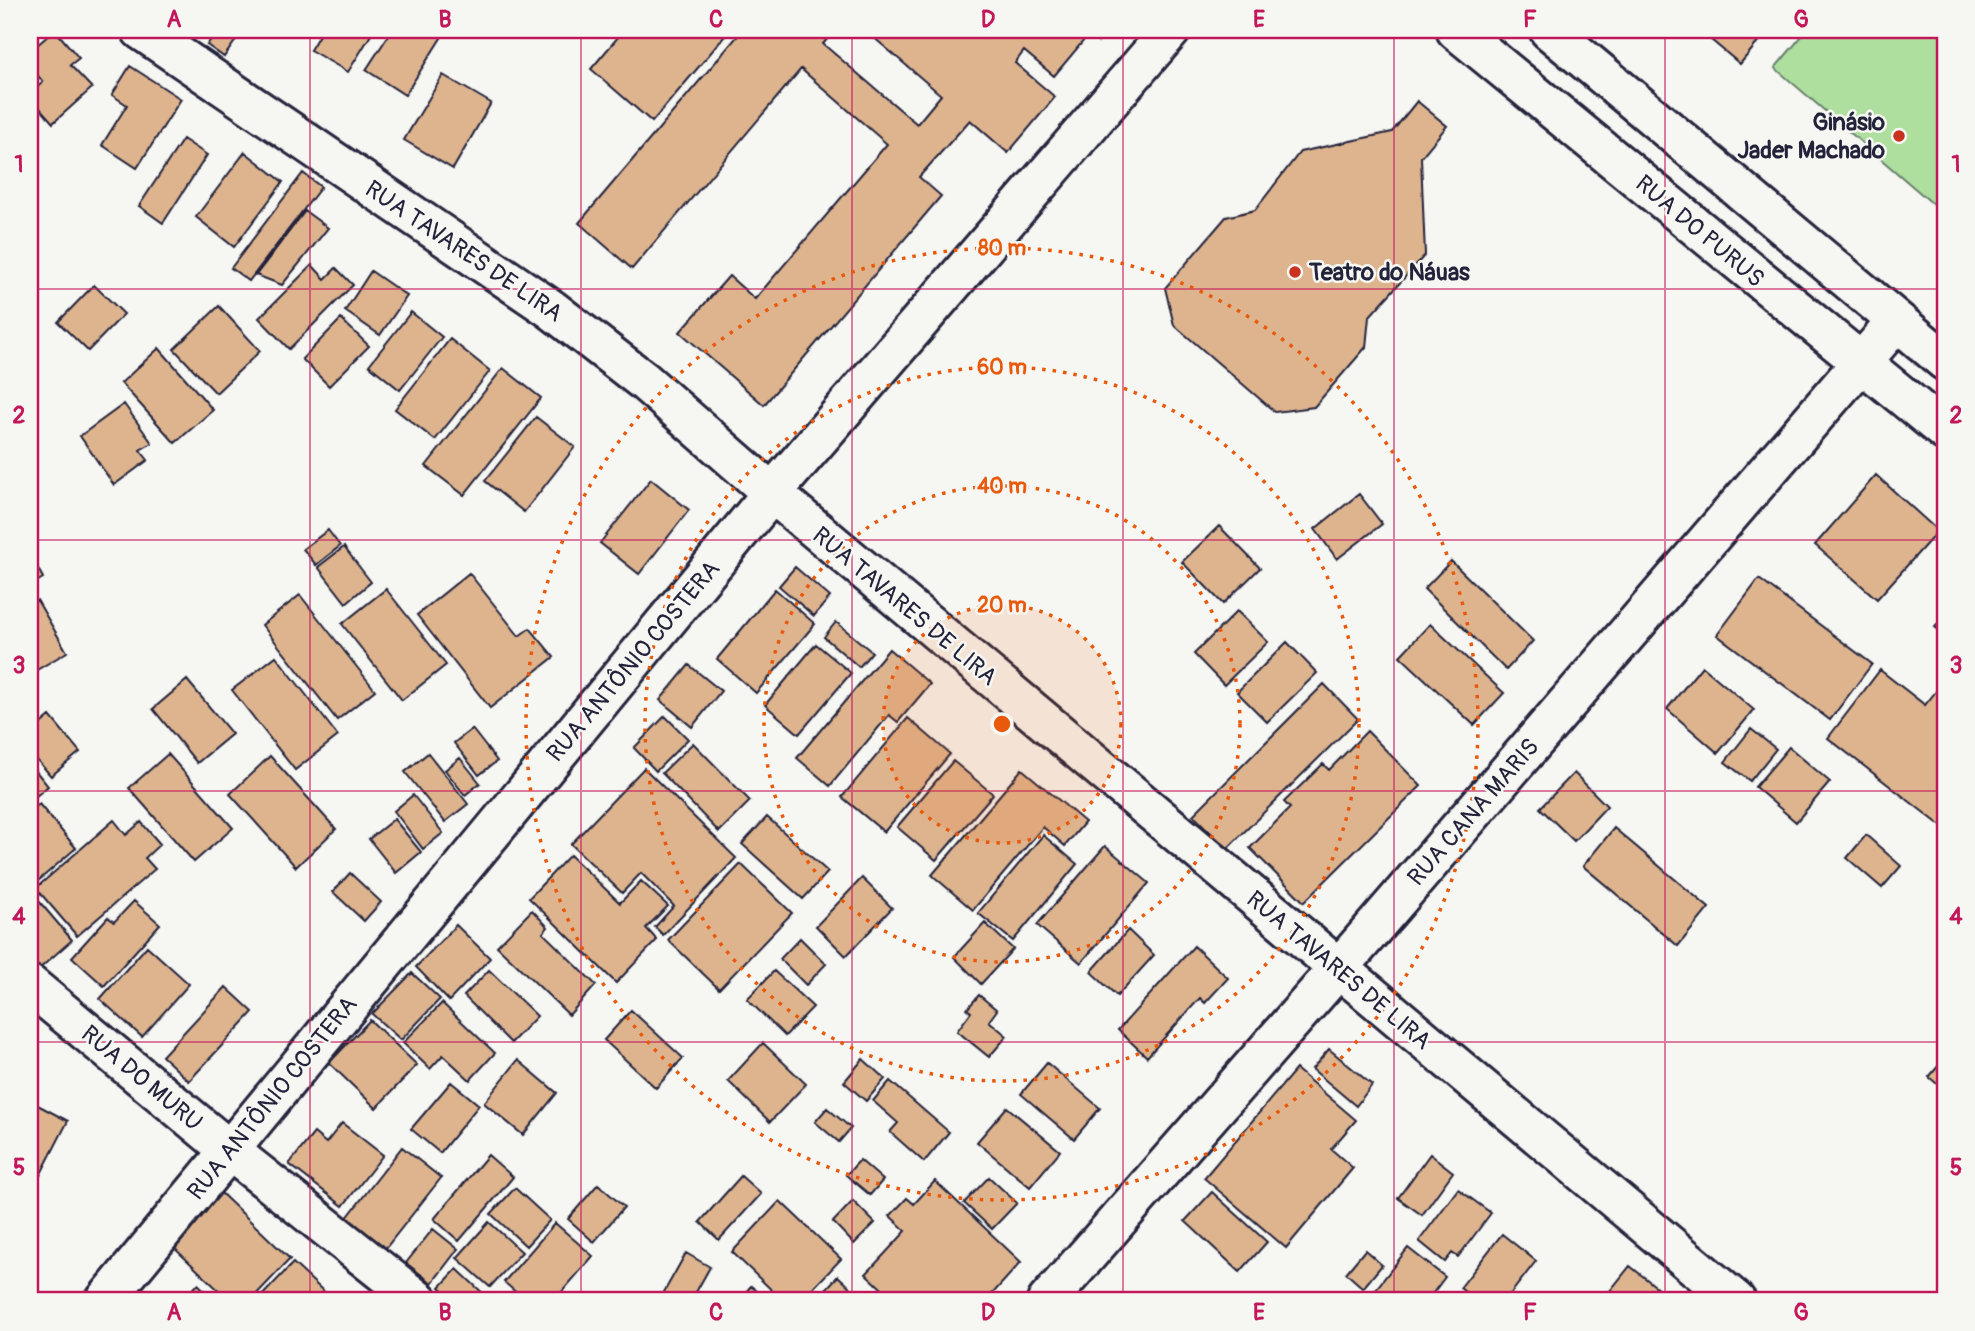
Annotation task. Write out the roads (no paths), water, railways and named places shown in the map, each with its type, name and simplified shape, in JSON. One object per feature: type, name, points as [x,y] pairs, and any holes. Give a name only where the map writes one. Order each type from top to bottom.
[{"type":"street","name":"RUA TAVARES DE LIRA","points":[[141,30],[551,309],[644,382],[772,493],[1736,1301]]},
{"type":"street","name":"RUA ANTÔNIO COSTERA","points":[[105,1301],[772,493],[1171,30]]},
{"type":"street","name":"RUA DO PURUS","points":[[1456,30],[1945,431]]},
{"type":"street","points":[[1549,30],[1945,361]]},
{"type":"street","name":"RUA CANA MARIS","points":[[1046,1301],[1338,969],[1897,321]]},
{"type":"street","name":"RUA DO MURU","points":[[30,985],[229,1150],[419,1301]]},
{"type":"place","name":"Ginásio Jader Machado","points":[[1899,136]]},
{"type":"place","name":"Teatro do Náuas","points":[[1295,272]]}]
